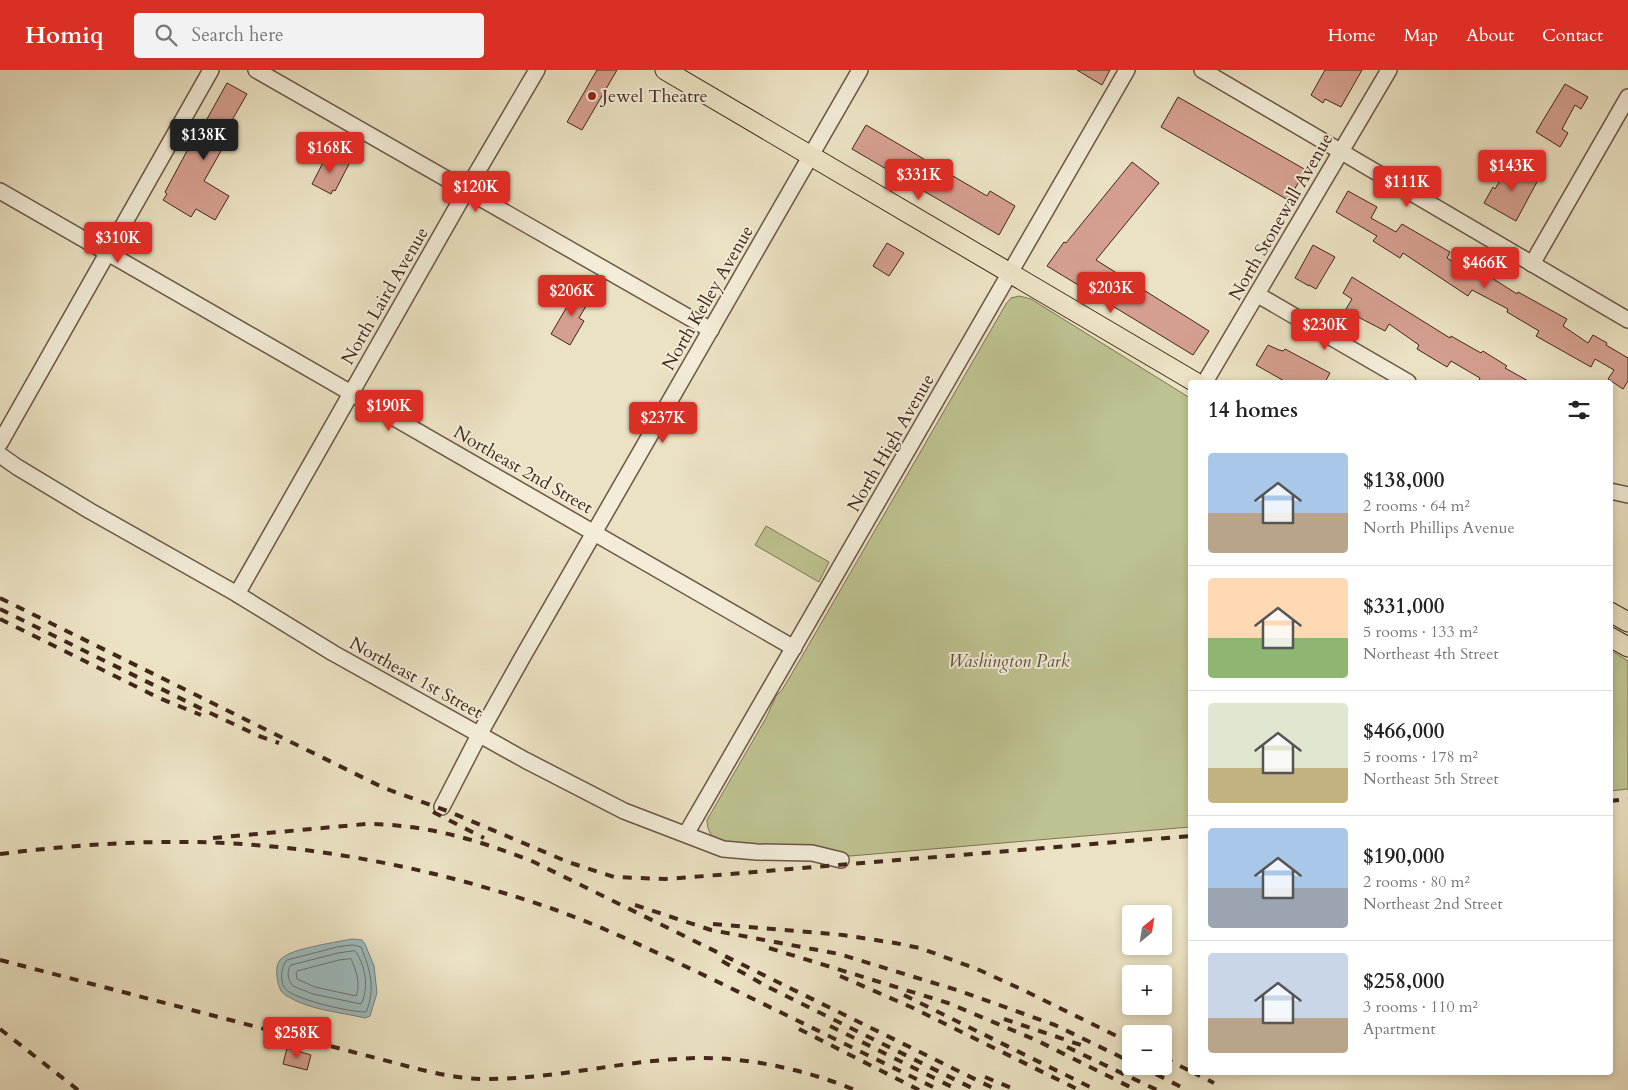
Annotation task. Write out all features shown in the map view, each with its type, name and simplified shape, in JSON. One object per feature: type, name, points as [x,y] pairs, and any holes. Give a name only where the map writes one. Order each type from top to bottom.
[{"type":"main road","points":[[665,70],[1192,380]]},
{"type":"main road","points":[[1613,614],[1628,622]]},
{"type":"main road","points":[[1613,639],[1628,647]]},
{"type":"street","points":[[0,443],[211,70]]},
{"type":"street","points":[[256,70],[711,330]]},
{"type":"street","name":"North Laird Avenue","points":[[238,594],[466,191],[537,70]]},
{"type":"street","name":"North Kelley Avenue","points":[[442,807],[479,735],[860,70]]},
{"type":"street","name":"North High Avenue","points":[[686,834],[1127,70]]},
{"type":"street","points":[[1202,70],[1628,320]]},
{"type":"street","name":"North Stonewall Avenue","points":[[1207,380],[1389,70]]},
{"type":"street","points":[[1532,264],[1628,97]]},
{"type":"street","name":"Northeast 2nd Street","points":[[0,191],[794,648]]},
{"type":"street","points":[[1258,294],[1405,380]]},
{"type":"street","name":"Northeast 1st Street","points":[[0,455],[98,516],[238,594],[333,653],[525,760],[624,811],[713,846],[734,851],[812,853],[842,860]]},
{"type":"street","points":[[1613,492],[1628,495]]},
{"type":"green space","name":"Washington Park","points":[[1019,296],[1031,299],[1188,397],[1188,827],[850,856],[828,849],[794,846],[743,846],[717,840],[709,831],[707,820],[766,718],[776,696],[782,690],[801,658],[1011,298]]},
{"type":"green space","points":[[766,526],[829,562],[819,582],[755,545]]},
{"type":"green space","points":[[1613,652],[1628,661],[1628,789],[1613,791]]},
{"type":"water","points":[[352,939],[362,940],[374,966],[377,993],[370,1016],[365,1018],[315,1008],[296,1001],[282,992],[278,985],[277,970],[282,958],[308,948]]},
{"type":"building","name":"Jewel Theatre","points":[[597,70],[617,70],[582,130],[567,122]]},
{"type":"building","points":[[1077,70],[1110,70],[1102,85]]},
{"type":"building","points":[[1325,70],[1362,70],[1341,107],[1325,99],[1323,103],[1311,95]]},
{"type":"building","points":[[227,83],[247,94],[216,148],[221,151],[204,181],[229,196],[215,220],[196,209],[191,217],[163,200],[167,194],[165,192],[195,136],[197,137]]},
{"type":"building","points":[[1565,84],[1588,97],[1581,109],[1575,105],[1562,129],[1568,133],[1560,147],[1536,132]]},
{"type":"building","points":[[1178,97],[1306,170],[1288,200],[1161,127]]},
{"type":"building","points":[[866,125],[987,196],[990,191],[1015,206],[999,235],[852,149]]},
{"type":"building","points":[[328,153],[349,164],[335,191],[333,190],[331,194],[312,184]]},
{"type":"building","points":[[1132,162],[1159,183],[1096,260],[1209,331],[1193,355],[1047,266],[1064,242],[1066,243]]},
{"type":"building","points":[[1510,163],[1538,180],[1516,221],[1484,203],[1493,187],[1495,189]]},
{"type":"building","points":[[1348,191],[1377,207],[1371,218],[1396,232],[1402,224],[1450,252],[1447,258],[1466,270],[1470,264],[1517,294],[1518,292],[1567,319],[1563,326],[1588,343],[1593,335],[1607,343],[1606,345],[1628,358],[1628,381],[1623,389],[1613,382],[1613,380],[1608,379],[1614,370],[1595,359],[1591,367],[1536,336],[1539,331],[1507,312],[1508,309],[1472,290],[1468,296],[1403,253],[1400,258],[1373,241],[1377,236],[1336,212]]},
{"type":"building","points":[[887,243],[904,253],[889,276],[873,266]]},
{"type":"building","points":[[1313,245],[1335,257],[1316,289],[1295,278]]},
{"type":"building","points":[[1352,277],[1450,338],[1451,336],[1481,353],[1483,351],[1507,366],[1505,368],[1526,380],[1479,380],[1480,378],[1451,361],[1447,367],[1417,349],[1419,345],[1389,324],[1385,331],[1346,309],[1352,299],[1343,293]]},
{"type":"building","points":[[579,286],[593,294],[579,318],[584,321],[570,345],[551,334]]},
{"type":"building","points":[[1268,345],[1283,351],[1285,349],[1330,373],[1326,380],[1282,380],[1256,365]]},
{"type":"building","points":[[287,1048],[311,1055],[307,1070],[283,1064]]},
{"type":"railway","points":[[0,598],[384,788],[450,812],[568,862],[614,877],[665,879],[1188,836]]},
{"type":"railway","points":[[0,609],[208,712],[259,736],[279,743]]},
{"type":"railway","points":[[0,619],[159,698],[201,715]]},
{"type":"railway","points":[[1613,801],[1628,799]]},
{"type":"railway","points":[[433,812],[484,838]]},
{"type":"railway","points":[[213,838],[366,824],[431,830],[472,840],[534,862],[997,1090]]},
{"type":"railway","points":[[0,854],[120,843],[193,842],[239,844],[285,848],[376,861],[465,882],[553,909],[615,934],[939,1090]]},
{"type":"railway","points":[[635,905],[711,930],[839,954],[960,991],[1055,1025],[1122,1058]]},
{"type":"railway","points":[[713,924],[843,935],[920,948],[977,969],[1122,1039]]},
{"type":"railway","points":[[769,948],[948,1003],[1036,1040],[1136,1090]]},
{"type":"railway","points":[[0,960],[409,1067],[450,1076],[481,1079],[508,1078],[642,1062],[716,1058],[777,1066],[817,1076],[855,1090]]},
{"type":"railway","points":[[722,961],[766,986],[976,1090]]},
{"type":"railway","points":[[840,976],[911,1007],[1079,1090]]},
{"type":"railway","points":[[904,995],[1096,1090]]},
{"type":"railway","points":[[1004,1019],[1084,1046]]},
{"type":"railway","points":[[830,1026],[958,1090]]},
{"type":"railway","points":[[0,1029],[78,1090]]},
{"type":"railway","points":[[799,1029],[919,1090]]},
{"type":"railway","points":[[1067,1047],[1157,1090]]},
{"type":"railway","points":[[1172,1062],[1188,1070]]},
{"type":"railway","points":[[1158,1075],[1187,1090]]},
{"type":"railway","points":[[1198,1075],[1214,1083]]},
{"type":"railway","points":[[985,1077],[1016,1090]]},
{"type":"place","name":"Jewel Theatre","points":[[592,96]]}]
